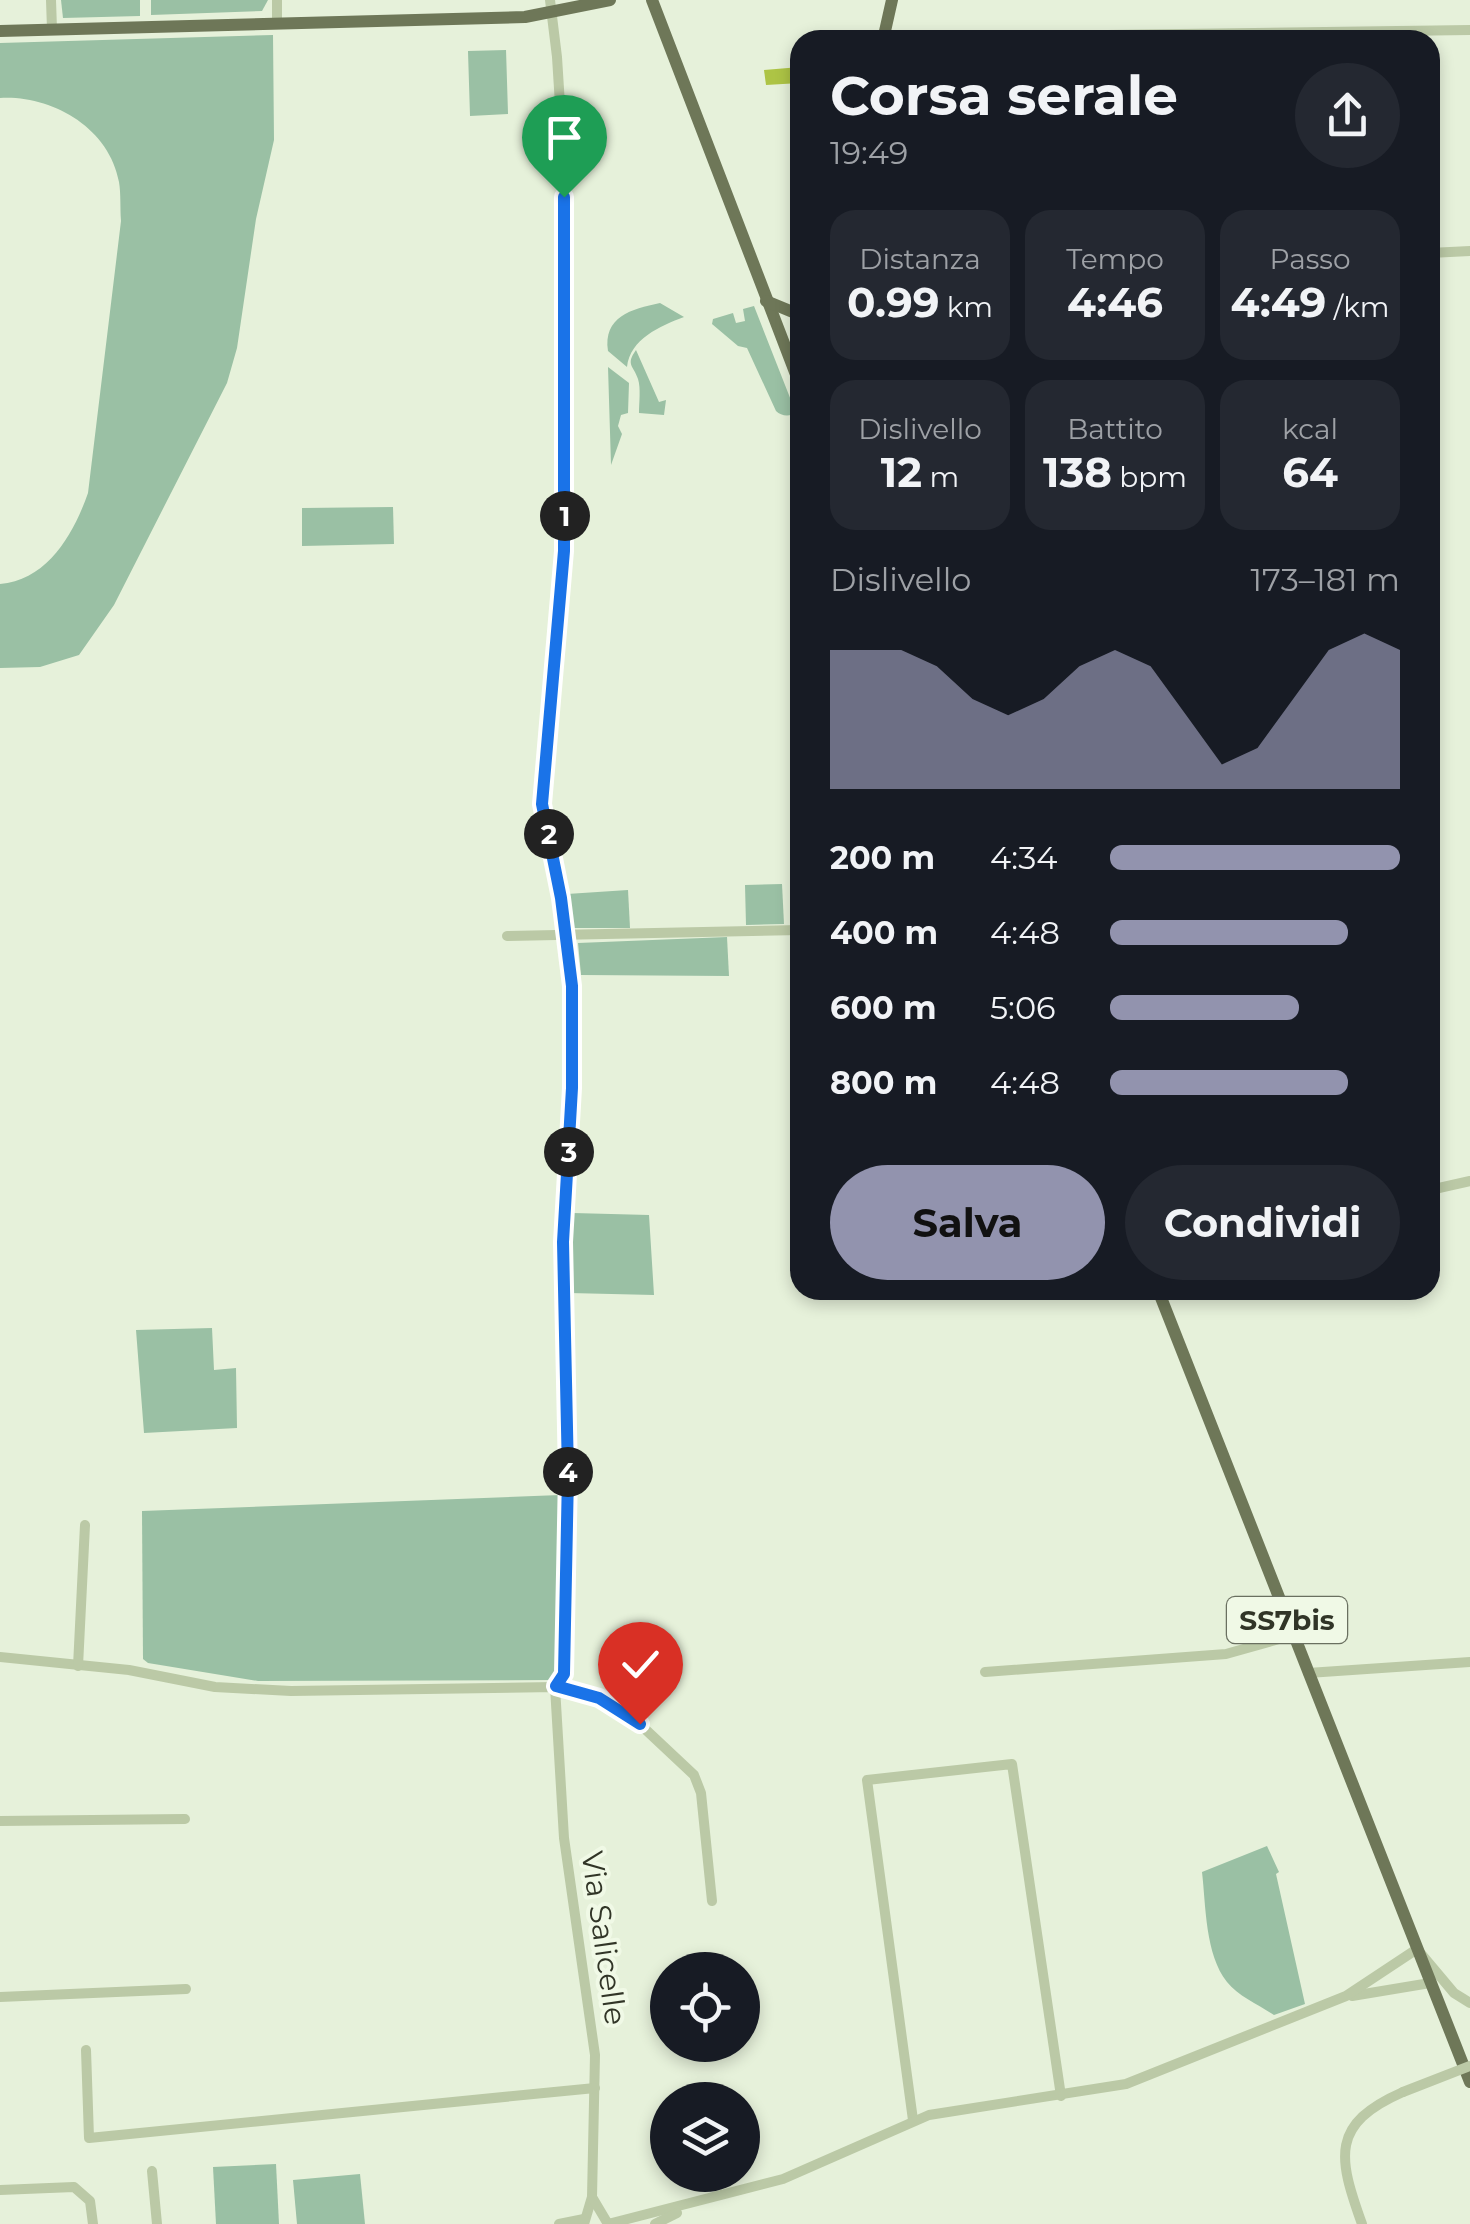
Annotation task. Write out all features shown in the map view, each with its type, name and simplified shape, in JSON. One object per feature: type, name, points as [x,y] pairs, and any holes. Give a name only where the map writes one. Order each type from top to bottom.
[{"type":"main road","points":[[0,31],[277,23],[610,0]]},
{"type":"main road","points":[[652,0],[790,359]]},
{"type":"main road","points":[[885,30],[892,0]]},
{"type":"main road","points":[[766,300],[790,309]]},
{"type":"main road","points":[[781,338],[782,329],[790,321]]},
{"type":"main road","name":"SS7bis","points":[[1162,1300],[1470,2082]]},
{"type":"street","points":[[51,0],[52,29]]},
{"type":"street","points":[[277,0],[277,23]]},
{"type":"street","name":"Via Salicelle","points":[[551,7],[565,184],[562,277],[566,464],[564,551],[542,804],[567,936],[572,986],[572,1088],[563,1242],[568,1474],[564,1674],[556,1686],[564,1838],[595,2055],[592,2197]]},
{"type":"street","points":[[1440,30],[1470,30]]},
{"type":"street","points":[[1440,252],[1470,251]]},
{"type":"street","points":[[507,936],[790,930]]},
{"type":"street","points":[[1440,1188],[1470,1181]]},
{"type":"street","points":[[78,1666],[85,1525]]},
{"type":"street","points":[[985,1672],[1226,1654],[1293,1635]]},
{"type":"street","points":[[0,1658],[129,1670],[215,1686],[292,1691],[556,1686],[599,1698],[628,1714],[694,1775],[701,1793],[712,1901]]},
{"type":"street","points":[[1308,1674],[1470,1662]]},
{"type":"street","points":[[913,2120],[867,1780],[1012,1764],[1061,2096]]},
{"type":"street","points":[[0,1821],[185,1819]]},
{"type":"street","points":[[598,2224],[693,2205],[802,2172],[913,2120],[946,2111],[1126,2084],[1346,1996],[1417,1950],[1454,1992],[1470,2003]]},
{"type":"street","points":[[1346,1996],[1430,1983]]},
{"type":"street","points":[[0,1998],[186,1989]]},
{"type":"street","points":[[86,2050],[90,2138],[595,2088]]},
{"type":"street","points":[[1362,2224],[1348,2184],[1344,2145],[1360,2118],[1374,2104],[1470,2066]]},
{"type":"street","points":[[152,2172],[157,2224]]},
{"type":"street","points":[[0,2190],[74,2187],[90,2201],[93,2224]]},
{"type":"street","points":[[559,2224],[584,2222],[592,2197]]},
{"type":"street","points":[[592,2197],[608,2224]]},
{"type":"street","points":[[655,2224],[693,2205]]},
{"type":"green space","points":[[61,0],[140,0],[140,16],[63,18]]},
{"type":"green space","points":[[151,0],[268,0],[262,11],[151,15]]},
{"type":"green space","points":[[273,35],[274,140],[256,219],[237,348],[227,383],[114,605],[79,655],[40,667],[0,668],[0,584],[32,574],[57,552],[88,493],[121,221],[120,187],[113,162],[90,130],[75,118],[39,102],[0,98],[0,43]]},
{"type":"green space","points":[[506,50],[508,114],[470,116],[468,51]]},
{"type":"green space","points":[[660,303],[684,317],[640,341],[627,367],[608,351],[610,330],[621,316]]},
{"type":"green space","points":[[754,306],[790,398],[790,414],[776,411],[747,348],[738,346],[712,324],[713,319],[733,313],[736,323],[745,321],[743,309]]},
{"type":"green space","points":[[636,350],[659,402],[666,400],[664,415],[639,413],[639,383],[631,362]]},
{"type":"green space","points":[[608,367],[629,383],[628,413],[621,415],[618,426],[622,434],[611,465]]},
{"type":"green space","points":[[393,507],[394,544],[302,546],[302,508]]},
{"type":"green space","points":[[782,884],[784,924],[746,925],[745,885]]},
{"type":"green space","points":[[628,890],[630,928],[574,928],[567,894]]},
{"type":"green space","points":[[727,937],[729,976],[581,975],[578,943]]},
{"type":"green space","points":[[573,1213],[649,1215],[654,1295],[569,1293]]},
{"type":"green space","points":[[212,1328],[214,1370],[236,1368],[237,1428],[144,1433],[136,1330]]},
{"type":"green space","points":[[560,1495],[560,1670],[553,1680],[258,1681],[143,1659],[142,1511]]},
{"type":"green space","points":[[1267,1846],[1279,1872],[1276,1874],[1305,2004],[1274,2015],[1237,1992],[1220,1971],[1208,1929],[1202,1872]]},
{"type":"green space","points":[[276,2164],[279,2224],[216,2224],[213,2167]]},
{"type":"green space","points":[[360,2174],[365,2224],[297,2224],[293,2180]]},
{"type":"building","points":[[790,68],[790,84],[766,85],[764,70]]},
{"type":"route","points":[[564,197],[564,551],[542,804],[561,898],[572,986],[572,1088],[563,1242],[568,1474],[564,1674],[556,1686],[599,1698],[640,1724]]}]
